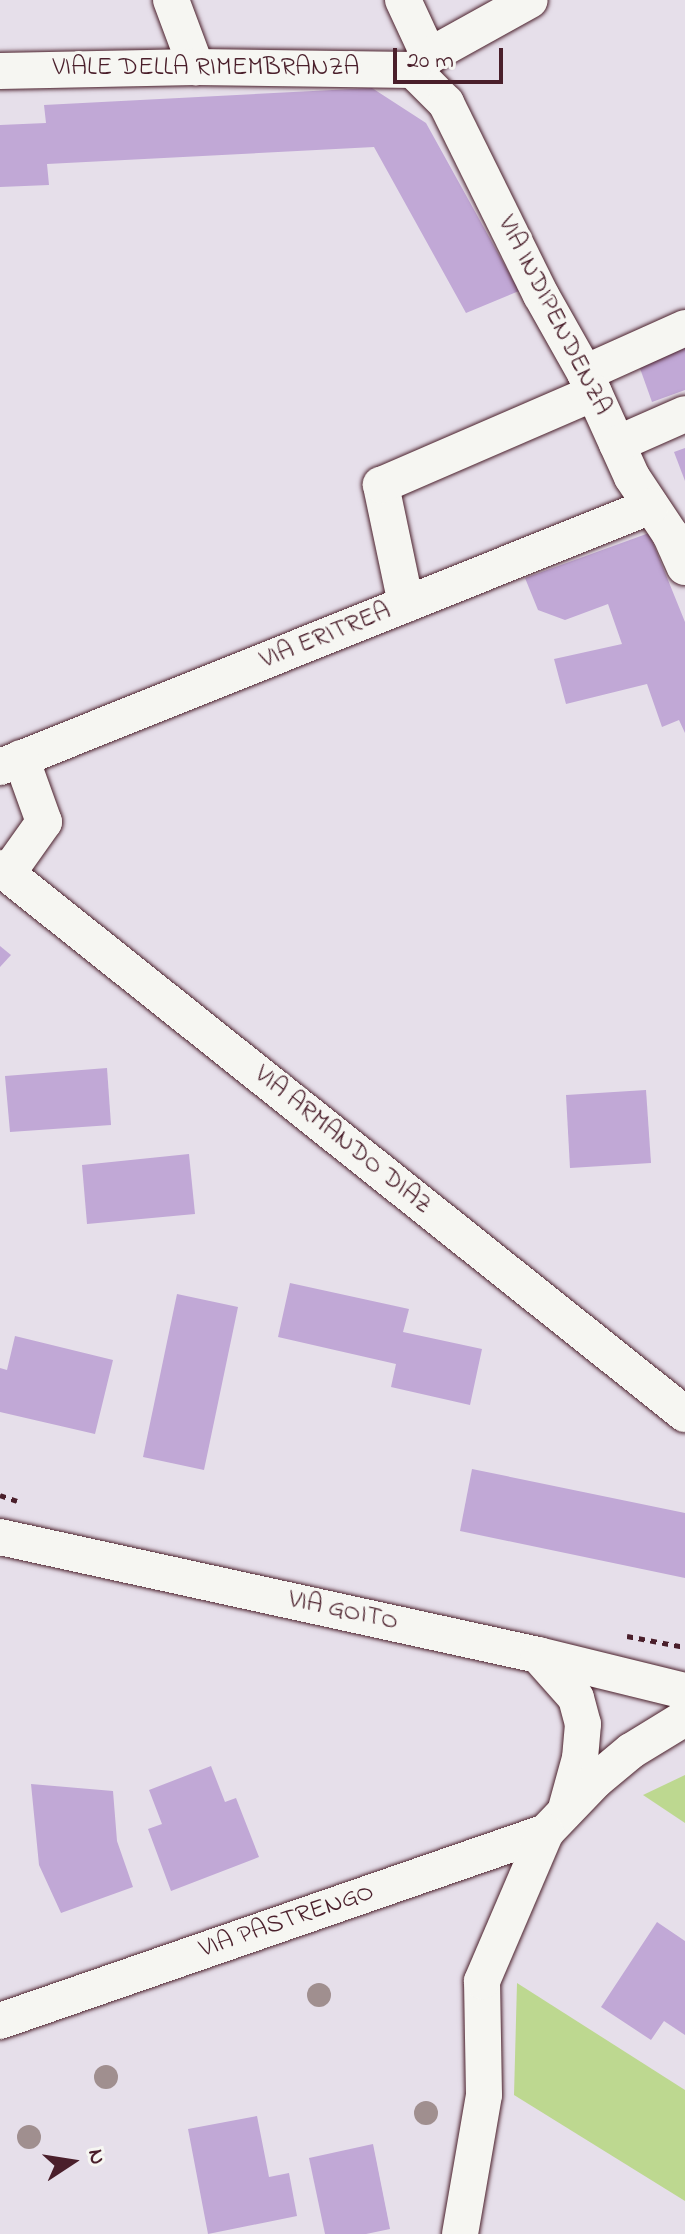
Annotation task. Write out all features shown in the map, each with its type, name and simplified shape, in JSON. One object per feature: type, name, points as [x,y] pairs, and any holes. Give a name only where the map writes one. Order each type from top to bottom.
[{"type":"street","points":[[171,0],[196,67]]},
{"type":"street","points":[[403,0],[421,63],[530,0]]},
{"type":"street","name":"VIALE DELLA RIMEMBRANZA","points":[[0,71],[421,63]]},
{"type":"street","name":"VIA INDIPENDENZA","points":[[421,63],[446,103],[541,295],[589,383],[632,477],[670,534],[685,567]]},
{"type":"street","points":[[406,604],[381,485],[589,383],[685,328]]},
{"type":"street","points":[[617,444],[685,414]]},
{"type":"street","name":"VIA ERITREA","points":[[10,762],[651,506]]},
{"type":"street","points":[[4,871],[44,822],[10,762]]},
{"type":"street","name":"VIA ARMANDO DIAZ","points":[[4,871],[685,1414]]},
{"type":"street","name":"VIA GOITO","points":[[0,1537],[538,1655],[685,1691]]},
{"type":"street","points":[[460,2234],[484,2095],[482,1981],[556,1822],[580,1758],[583,1724],[576,1698],[538,1655]]},
{"type":"street","name":"VIA PASTRENGO","points":[[0,2021],[556,1822],[631,1751],[685,1718]]},
{"type":"green space","points":[[685,1775],[685,1823],[643,1795]]},
{"type":"green space","points":[[517,1983],[685,2090],[685,2201],[514,2095]]},
{"type":"building","points":[[372,88],[426,123],[519,291],[466,313],[374,147],[47,164],[49,185],[0,187],[0,125],[46,123],[44,105]]},
{"type":"building","points":[[685,342],[685,390],[652,402],[637,360]]},
{"type":"building","points":[[685,448],[685,481],[674,452]]},
{"type":"building","points":[[649,533],[685,622],[685,733],[679,720],[662,727],[647,684],[566,704],[554,659],[622,644],[608,604],[565,620],[538,610],[525,578]]},
{"type":"building","points":[[0,946],[11,955],[0,967]]},
{"type":"building","points":[[107,1068],[111,1125],[10,1132],[5,1076]]},
{"type":"building","points":[[646,1090],[651,1163],[570,1168],[566,1095]]},
{"type":"building","points":[[189,1154],[195,1214],[87,1224],[82,1165]]},
{"type":"building","points":[[290,1283],[409,1309],[403,1332],[482,1349],[470,1405],[391,1387],[396,1364],[278,1337]]},
{"type":"building","points":[[177,1294],[238,1307],[204,1470],[143,1457]]},
{"type":"building","points":[[15,1336],[113,1360],[95,1434],[0,1412],[0,1368],[7,1370]]},
{"type":"building","points":[[472,1469],[685,1513],[685,1578],[460,1531]]},
{"type":"building","points":[[211,1766],[225,1802],[236,1798],[259,1857],[171,1891],[148,1829],[162,1824],[149,1790]]},
{"type":"building","points":[[31,1784],[113,1791],[117,1841],[133,1887],[61,1913],[39,1865]]},
{"type":"building","points":[[657,1922],[685,1941],[685,2035],[664,2021],[651,2040],[601,2007]]},
{"type":"building","points":[[257,2116],[269,2177],[289,2173],[297,2216],[208,2234],[188,2129]]},
{"type":"building","points":[[373,2144],[390,2229],[366,2234],[325,2234],[309,2158]]}]
